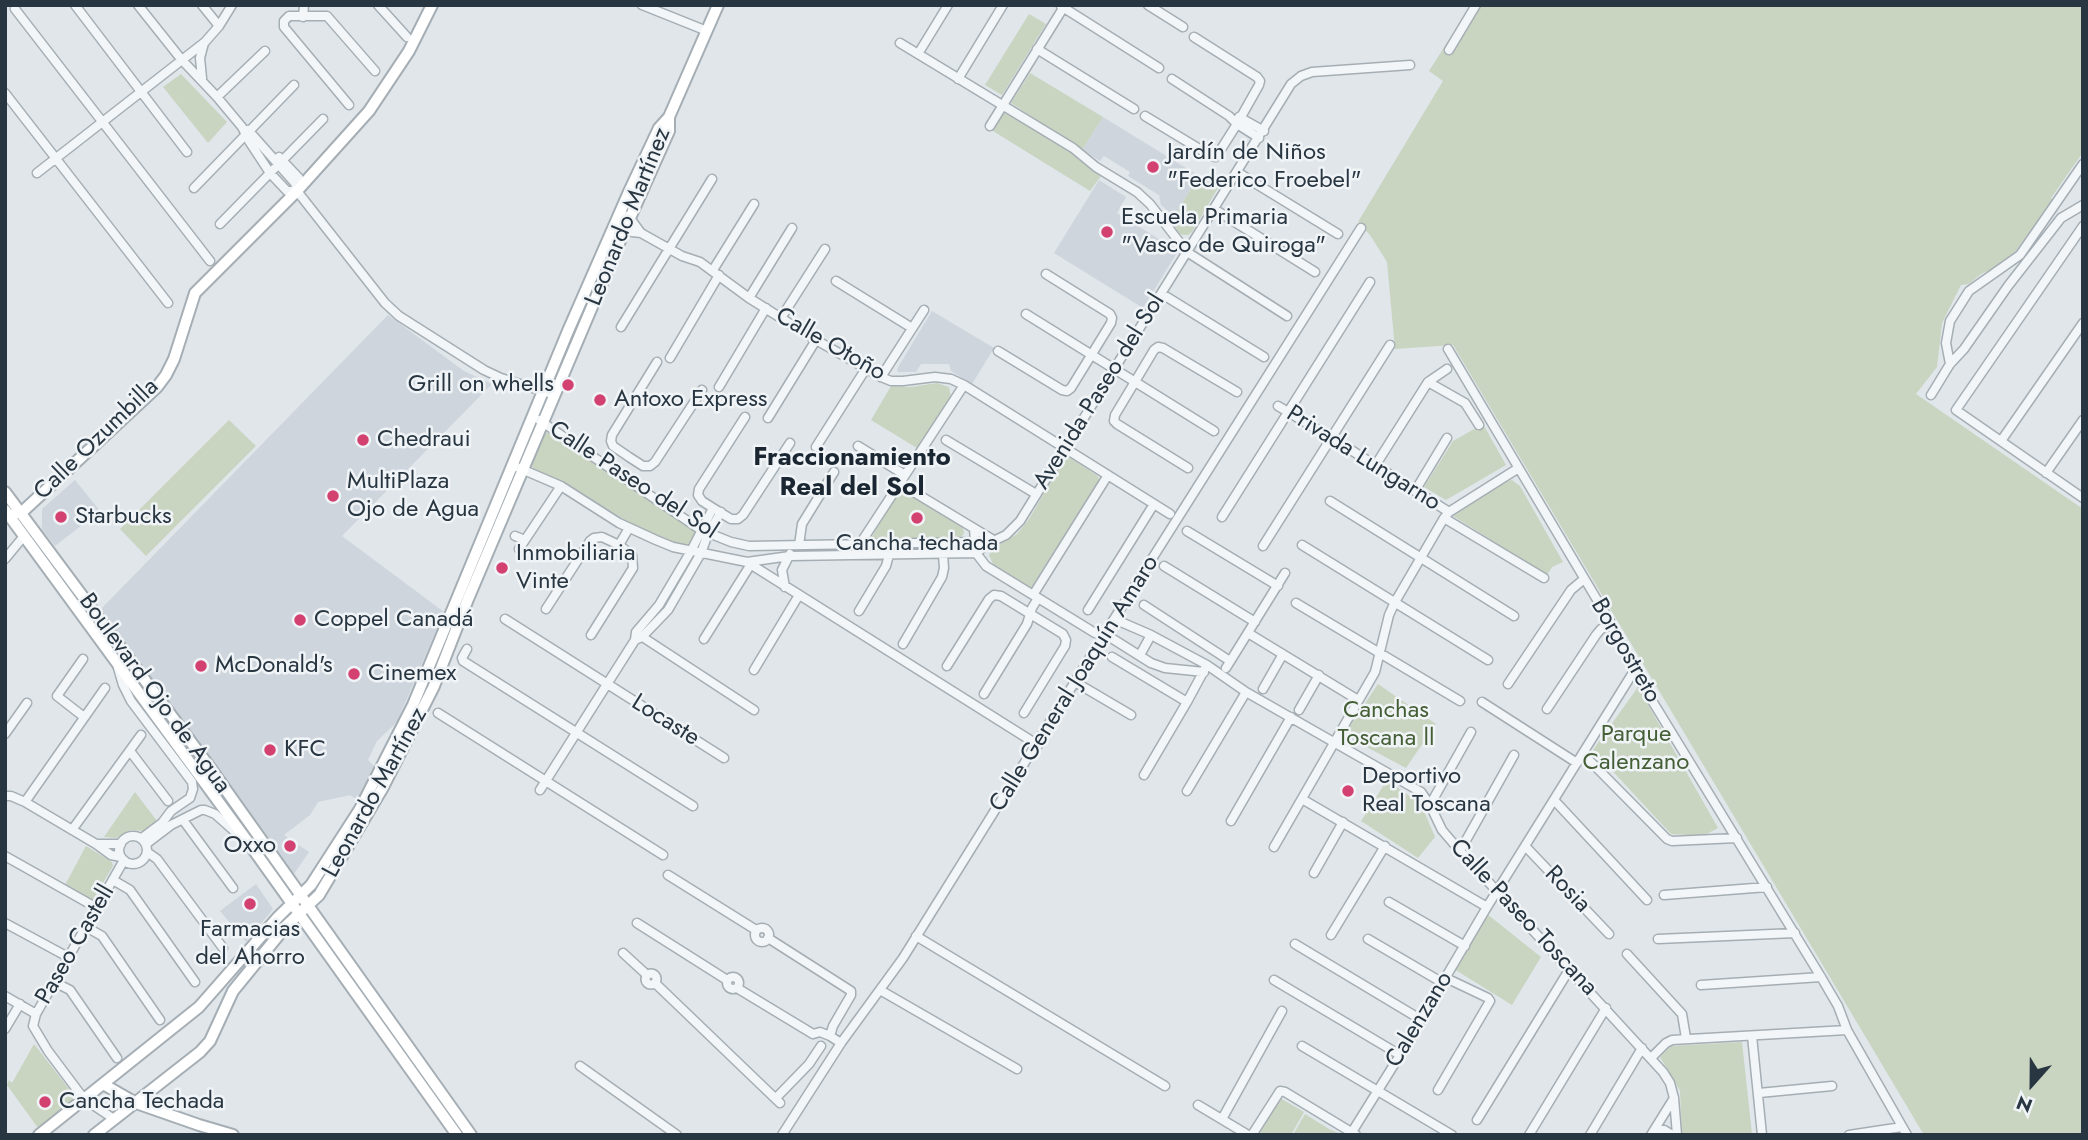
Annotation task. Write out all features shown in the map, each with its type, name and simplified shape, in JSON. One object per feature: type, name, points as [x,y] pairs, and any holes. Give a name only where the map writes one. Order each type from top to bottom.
[{"type":"main road","name":"Calle Ozumbilla","points":[[6,513],[21,513],[157,387],[174,359],[195,293],[201,284],[297,191],[369,111],[409,51],[432,5]]},
{"type":"main road","name":"Leonardo Martínez","points":[[301,896],[311,885],[360,809],[464,597],[555,395],[625,215],[670,131],[669,117],[718,5]]},
{"type":"main road","name":"Leonardo Martínez","points":[[304,910],[319,895],[389,777],[434,686],[512,465],[620,227]]},
{"type":"main road","name":"Boulevard Ojo de Agua","points":[[5,492],[211,769],[301,896],[304,910],[457,1135]]},
{"type":"main road","name":"Boulevard Ojo de Agua","points":[[6,513],[291,904],[304,910],[471,1135]]},
{"type":"main road","points":[[389,777],[387,757],[402,751]]},
{"type":"main road","points":[[39,1135],[199,1007],[301,896]]},
{"type":"main road","points":[[94,1135],[200,1052],[210,1041],[233,991],[286,926],[304,910]]},
{"type":"main road","points":[[103,1084],[136,1103],[200,1130],[233,1135]]},
{"type":"street","points":[[75,5],[187,152]]},
{"type":"street","points":[[138,5],[181,59],[245,130],[271,173],[287,191],[297,191]]},
{"type":"street","points":[[202,5],[219,26]]},
{"type":"street","points":[[37,173],[205,42],[232,5]]},
{"type":"street","points":[[303,16],[304,5]]},
{"type":"street","points":[[378,5],[407,37]]},
{"type":"street","points":[[642,5],[707,31]]},
{"type":"street","points":[[918,54],[948,5]]},
{"type":"street","points":[[958,79],[1003,5]]},
{"type":"street","points":[[1148,5],[1183,27]]},
{"type":"street","points":[[1448,50],[1476,5]]},
{"type":"street","points":[[990,126],[1063,6],[1159,68]]},
{"type":"street","points":[[15,9],[210,261]]},
{"type":"street","points":[[349,105],[285,27],[285,21],[289,16],[327,16],[375,71]]},
{"type":"street","points":[[1145,117],[1215,157],[1239,121],[1259,85],[1258,77],[1194,37]]},
{"type":"street","points":[[202,81],[200,58],[205,42]]},
{"type":"street","points":[[900,43],[1073,148],[1096,167],[1137,192],[1150,204],[1187,253],[1287,316]]},
{"type":"street","points":[[1037,50],[1134,109]]},
{"type":"street","points":[[218,97],[265,51]]},
{"type":"street","name":"Avenida Paseo del Sol","points":[[992,542],[1006,535],[1020,521],[1291,84],[1312,72],[1410,65]]},
{"type":"street","points":[[1172,79],[1261,134]]},
{"type":"street","points":[[194,188],[245,130],[294,85]]},
{"type":"street","points":[[5,93],[168,303]]},
{"type":"street","points":[[220,224],[323,119]]},
{"type":"street","points":[[245,130],[299,178],[297,191],[385,303],[399,316],[484,370],[555,395]]},
{"type":"street","points":[[1951,364],[1946,343],[1950,321],[1969,291],[2020,255],[2083,164]]},
{"type":"street","points":[[1237,172],[1338,234]]},
{"type":"street","points":[[621,327],[712,179]]},
{"type":"street","points":[[2060,197],[2073,211]]},
{"type":"street","points":[[670,358],[754,204]]},
{"type":"street","points":[[1931,395],[2008,286],[2061,218],[2083,205]]},
{"type":"street","points":[[1214,209],[1315,272]]},
{"type":"street","name":"Calle Otoño","points":[[625,215],[641,233]]},
{"type":"street","points":[[2083,226],[1956,410],[2083,498]]},
{"type":"street","name":"Calle Otoño","points":[[620,227],[641,233],[700,262],[749,298],[865,370],[881,377],[903,381],[935,377],[951,379],[964,385],[1170,514]]},
{"type":"street","points":[[749,298],[792,228]]},
{"type":"street","name":"Calle General Joaquín Amaro","points":[[782,1135],[841,1043],[903,958],[1361,228]]},
{"type":"street","points":[[781,318],[825,249]]},
{"type":"street","points":[[1998,272],[2008,286]]},
{"type":"street","points":[[998,351],[1062,390],[1068,391],[1091,355],[1112,318],[1110,314],[1046,274]]},
{"type":"street","points":[[836,281],[912,328]]},
{"type":"street","points":[[1222,517],[1370,282]]},
{"type":"street","points":[[1162,294],[1264,357]]},
{"type":"street","points":[[719,387],[765,308]]},
{"type":"street","points":[[881,377],[924,310]]},
{"type":"street","points":[[1026,314],[1214,431]]},
{"type":"street","points":[[2001,441],[2083,323]]},
{"type":"street","points":[[768,418],[816,340]]},
{"type":"street","points":[[1263,546],[1390,345]]},
{"type":"street","points":[[1188,468],[1114,421],[1135,382],[1158,347],[1237,392]]},
{"type":"street","name":"Borgostreto","points":[[1448,349],[1612,625],[1634,671],[1838,1006],[1847,1030],[1905,1131]]},
{"type":"street","points":[[657,362],[612,435],[611,441],[613,446],[643,466],[650,466],[655,462],[702,390]]},
{"type":"street","points":[[1375,466],[1428,382],[1447,369]]},
{"type":"street","points":[[816,447],[865,370]]},
{"type":"street","points":[[1428,382],[1465,403],[1479,425]]},
{"type":"street","points":[[860,544],[964,385]]},
{"type":"street","name":"Privada Lungarno","points":[[1278,406],[1415,491],[1446,515],[1544,578]]},
{"type":"street","name":"Calle Paseo del Sol","points":[[533,416],[704,532],[731,542],[749,546],[992,542]]},
{"type":"street","points":[[745,416],[699,489],[698,495],[702,501],[731,519],[738,519],[743,515],[790,443]]},
{"type":"street","points":[[2046,473],[2083,420]]},
{"type":"street","points":[[1415,491],[1447,438]]},
{"type":"street","points":[[946,440],[1036,494]]},
{"type":"street","points":[[858,446],[905,475]]},
{"type":"street","points":[[618,473],[629,457]]},
{"type":"street","name":"Calle Paseo del Sol","points":[[512,465],[561,486],[629,528],[664,544],[749,563],[790,556],[976,553]]},
{"type":"street","points":[[1273,847],[1375,672],[1389,615],[1446,515],[1517,469]]},
{"type":"street","points":[[785,587],[782,570],[802,524],[834,472]]},
{"type":"street","points":[[984,694],[1032,616],[1108,475]]},
{"type":"street","points":[[899,483],[992,542],[976,553]]},
{"type":"street","points":[[519,549],[561,486]]},
{"type":"street","points":[[1330,501],[1514,616]]},
{"type":"street","points":[[1088,610],[1154,504]]},
{"type":"street","points":[[540,790],[717,510]]},
{"type":"street","points":[[619,545],[629,528]]},
{"type":"street","points":[[974,529],[976,553],[986,566],[1095,633]]},
{"type":"street","points":[[1187,531],[1278,586]]},
{"type":"street","points":[[638,637],[668,610],[701,553],[704,532]]},
{"type":"street","points":[[5,559],[24,536]]},
{"type":"street","points":[[515,536],[525,540]]},
{"type":"street","points":[[546,609],[590,541],[602,537],[619,545],[632,555],[634,568],[591,635]]},
{"type":"street","points":[[1302,545],[1488,660]]},
{"type":"street","points":[[859,611],[886,566],[889,555]]},
{"type":"street","points":[[902,644],[942,577],[943,555]]},
{"type":"street","points":[[704,639],[749,563],[1038,745]]},
{"type":"street","points":[[1164,566],[1255,622]]},
{"type":"street","points":[[1143,605],[1228,664],[1285,573]]},
{"type":"street","points":[[1508,684],[1571,590],[1584,579]]},
{"type":"street","points":[[754,670],[799,595]]},
{"type":"street","points":[[947,666],[989,599],[994,595],[1001,596],[1063,634],[1066,640],[1065,646],[1024,713]]},
{"type":"street","points":[[1296,603],[1460,701]]},
{"type":"street","name":"Locaste","points":[[505,619],[724,758]]},
{"type":"street","name":"Calle Paseo Toscana","points":[[1114,619],[1151,635],[1421,792],[1436,820],[1460,851],[1606,1008],[1670,1083],[1674,1098],[1675,1135]]},
{"type":"street","points":[[1547,709],[1596,635],[1601,629],[1612,625]]},
{"type":"street","points":[[1248,633],[1359,700]]},
{"type":"street","points":[[1105,634],[1151,663],[1165,667],[1205,668],[1144,775]]},
{"type":"street","points":[[1140,655],[1151,635]]},
{"type":"street","points":[[638,637],[754,710]]},
{"type":"street","points":[[467,649],[463,661],[693,806]]},
{"type":"street","points":[[1263,689],[1283,654]]},
{"type":"street","points":[[1112,657],[1187,702]]},
{"type":"street","points":[[83,659],[57,696],[84,717]]},
{"type":"street","points":[[5,796],[25,802],[128,863],[142,860],[145,845],[170,811],[190,798],[193,789],[192,782],[131,701],[115,659]]},
{"type":"street","name":"Calenzano","points":[[1354,1133],[1486,907],[1498,892],[1634,671]]},
{"type":"street","points":[[1300,710],[1319,675]]},
{"type":"street","points":[[1075,682],[1131,715]]},
{"type":"street","points":[[25,802],[105,688]]},
{"type":"street","points":[[1187,791],[1246,692]]},
{"type":"street","points":[[1482,702],[1577,762]]},
{"type":"street","points":[[5,734],[27,703]]},
{"type":"street","points":[[438,713],[663,855]]},
{"type":"street","points":[[1231,821],[1291,717]]},
{"type":"street","points":[[1430,805],[1471,732]]},
{"type":"street","points":[[72,830],[141,735]]},
{"type":"street","points":[[130,751],[168,801]]},
{"type":"street","points":[[1583,754],[1667,839],[1737,838]]},
{"type":"street","points":[[1460,851],[1514,755]]},
{"type":"street","points":[[1303,799],[1486,907]]},
{"type":"street","points":[[1555,801],[1647,900]]},
{"type":"street","points":[[145,845],[171,825],[201,810],[215,814],[248,842]]},
{"type":"street","points":[[183,820],[233,888]]},
{"type":"street","points":[[1314,873],[1343,822]]},
{"type":"street","points":[[123,859],[121,844],[128,836],[138,836],[223,948]]},
{"type":"street","points":[[96,844],[121,844]]},
{"type":"street","points":[[1331,935],[1385,846]]},
{"type":"street","name":"Rosia","points":[[1526,847],[1609,934]]},
{"type":"street","points":[[5,856],[97,908]]},
{"type":"street","name":"Paseo Castell","points":[[84,1099],[33,1026],[36,1014],[123,859]]},
{"type":"street","points":[[668,875],[756,930],[755,936],[758,940],[763,942],[768,938],[851,991],[830,1035]]},
{"type":"street","points":[[113,880],[130,890],[195,982]]},
{"type":"street","points":[[1664,895],[1767,887]]},
{"type":"street","points":[[1389,902],[1465,946]]},
{"type":"street","points":[[5,923],[68,957]]},
{"type":"street","points":[[636,923],[727,980],[729,988],[737,988],[813,1034],[815,1042],[834,1054]]},
{"type":"street","points":[[86,927],[102,936],[160,1020]]},
{"type":"street","points":[[1658,939],[1795,933]]},
{"type":"street","points":[[916,936],[1165,1086]]},
{"type":"street","points":[[1368,939],[1445,980],[1490,1000],[1438,1090]]},
{"type":"street","points":[[1295,944],[1420,1019]]},
{"type":"street","points":[[623,953],[647,975],[647,983],[655,983],[778,1100],[821,1046]]},
{"type":"street","points":[[1627,954],[1682,1014],[1686,1038]]},
{"type":"street","points":[[1477,1121],[1569,970]]},
{"type":"street","points":[[1702,985],[1821,977]]},
{"type":"street","points":[[1273,980],[1400,1055]]},
{"type":"street","points":[[54,982],[70,990],[117,1058]]},
{"type":"street","points":[[880,990],[1017,1069]]},
{"type":"street","points":[[5,996],[36,1014]]},
{"type":"street","points":[[5,1029],[20,1004]]},
{"type":"street","points":[[1529,1135],[1606,1008]]},
{"type":"street","points":[[1222,1119],[1282,1011]]},
{"type":"street","points":[[1651,1058],[1666,1043],[1686,1038],[1847,1030]]},
{"type":"street","points":[[813,1034],[820,1032],[830,1035],[841,1043]]},
{"type":"street","points":[[1752,1036],[1762,1135]]},
{"type":"street","points":[[1302,1046],[1452,1135]]},
{"type":"street","points":[[1590,1135],[1642,1048]]},
{"type":"street","points":[[580,1066],[677,1135]]},
{"type":"street","points":[[1759,1093],[1832,1086]]},
{"type":"street","points":[[1198,1105],[1250,1135],[1280,1091],[1354,1133]]},
{"type":"street","points":[[1653,1132],[1674,1098]]},
{"type":"street","points":[[84,1099],[114,1119]]},
{"type":"street","points":[[1653,1132],[1664,1130],[1675,1135]]},
{"type":"street","points":[[1849,1135],[1905,1131]]},
{"type":"shaded area","name":"Jardín de Niños \"Federico Froebel\"","points":[[1103,117],[1199,176],[1174,216],[1161,205],[1159,195],[1128,176],[1130,172],[1104,156],[1100,161],[1082,150]]},
{"type":"shaded area","name":"Escuela Primaria \"Vasco de Quiroga\"","points":[[1099,180],[1126,197],[1117,213],[1178,251],[1143,308],[1054,253]]},
{"type":"shaded area","points":[[932,311],[994,348],[972,384],[951,371],[949,364],[921,364],[916,372],[898,372],[897,369]]},
{"type":"shaded area","points":[[388,315],[464,371],[492,384],[342,536],[444,612],[397,722],[377,741],[368,760],[376,768],[357,800],[350,795],[318,802],[310,815],[284,835],[309,852],[294,874],[273,852],[232,790],[101,609]]},
{"type":"shaded area","points":[[75,480],[100,511],[55,546],[42,530],[42,509]]},
{"type":"shaded area","points":[[256,884],[273,909],[246,942],[220,911]]},
{"type":"green space","points":[[1471,5],[2083,5],[2083,152],[2051,198],[2053,200],[2008,262],[1981,274],[1969,284],[1961,285],[1942,323],[1937,367],[1916,394],[2083,509],[2083,1135],[1924,1135],[1453,345],[1395,349],[1387,262],[1358,222],[1443,81],[1429,71]]},
{"type":"green space","points":[[1029,14],[1046,24],[1002,95],[985,85]]},
{"type":"green space","points":[[1030,73],[1103,117],[1082,150],[1011,103]]},
{"type":"green space","points":[[181,74],[227,122],[208,143],[163,87]]},
{"type":"green space","points":[[1004,112],[1069,151],[1101,176],[1090,191],[993,131]]},
{"type":"green space","points":[[1199,176],[1218,188],[1192,232],[1183,235],[1178,233],[1171,221]]},
{"type":"green space","points":[[937,383],[949,387],[951,397],[917,448],[871,420],[891,386],[911,387]]},
{"type":"green space","points":[[229,420],[256,446],[146,556],[120,529]]},
{"type":"green space","points":[[1483,424],[1506,465],[1446,500],[1424,487],[1453,441]]},
{"type":"green space","points":[[545,433],[551,433],[693,529],[696,532],[692,542],[685,545],[639,528],[559,481],[533,469],[531,461]]},
{"type":"green space","points":[[1070,458],[1098,476],[1099,480],[1031,588],[993,564],[989,555],[992,549],[1017,534],[1029,519],[1064,459]]},
{"type":"green space","points":[[1512,480],[1520,486],[1563,562],[1552,567],[1547,575],[1453,516]]},
{"type":"green space","points":[[900,490],[963,527],[962,536],[872,541],[871,538]]},
{"type":"green space","name":"Canchas Toscana ll","points":[[1378,684],[1436,724],[1406,768],[1344,735]]},
{"type":"green space","name":"Parque Calenzano","points":[[1638,687],[1718,828],[1703,836],[1671,834],[1593,750]]},
{"type":"green space","points":[[1387,780],[1421,804],[1435,837],[1418,858],[1361,821]]},
{"type":"green space","points":[[135,792],[157,821],[145,831],[130,830],[116,838],[104,837]]},
{"type":"green space","points":[[86,846],[112,862],[113,866],[92,901],[65,885]]},
{"type":"green space","points":[[1487,914],[1541,957],[1512,1005],[1454,969]]},
{"type":"green space","points":[[1742,1042],[1752,1134],[1682,1135],[1680,1091],[1660,1057],[1671,1046]]},
{"type":"green space","points":[[34,1044],[77,1099],[38,1128],[7,1085],[9,1080],[12,1083]]},
{"type":"green space","points":[[1280,1098],[1304,1112],[1291,1135],[1265,1135],[1260,1132]]},
{"type":"green space","points":[[1305,1114],[1329,1129],[1343,1135],[1293,1135]]},
{"type":"place","name":"Jardín de Niños \"Federico Froebel\"","points":[[1153,167]]},
{"type":"place","name":"Escuela Primaria \"Vasco de Quiroga\"","points":[[1107,232]]},
{"type":"place","name":"Grill on whells","points":[[568,385]]},
{"type":"place","name":"Antoxo Express","points":[[600,400]]},
{"type":"place","name":"Chedraui","points":[[363,440]]},
{"type":"place","name":"MultiPlaza Ojo de Agua","points":[[333,496]]},
{"type":"place","name":"Starbucks","points":[[61,517]]},
{"type":"place","name":"Cancha techada","points":[[917,518]]},
{"type":"place","name":"Inmobiliaria Vinte","points":[[502,568]]},
{"type":"place","name":"Coppel Canadá","points":[[300,620]]},
{"type":"place","name":"McDonald's","points":[[201,666]]},
{"type":"place","name":"Cinemex","points":[[354,674]]},
{"type":"place","name":"KFC","points":[[270,750]]},
{"type":"place","name":"Deportivo Real Toscana","points":[[1348,791]]},
{"type":"place","name":"Oxxo","points":[[290,846]]},
{"type":"place","name":"Farmacias del Ahorro","points":[[250,904]]},
{"type":"place","name":"Cancha Techada","points":[[45,1102]]},
{"type":"district","name":"Fraccionamiento Real del Sol","points":[[852,474]]}]
